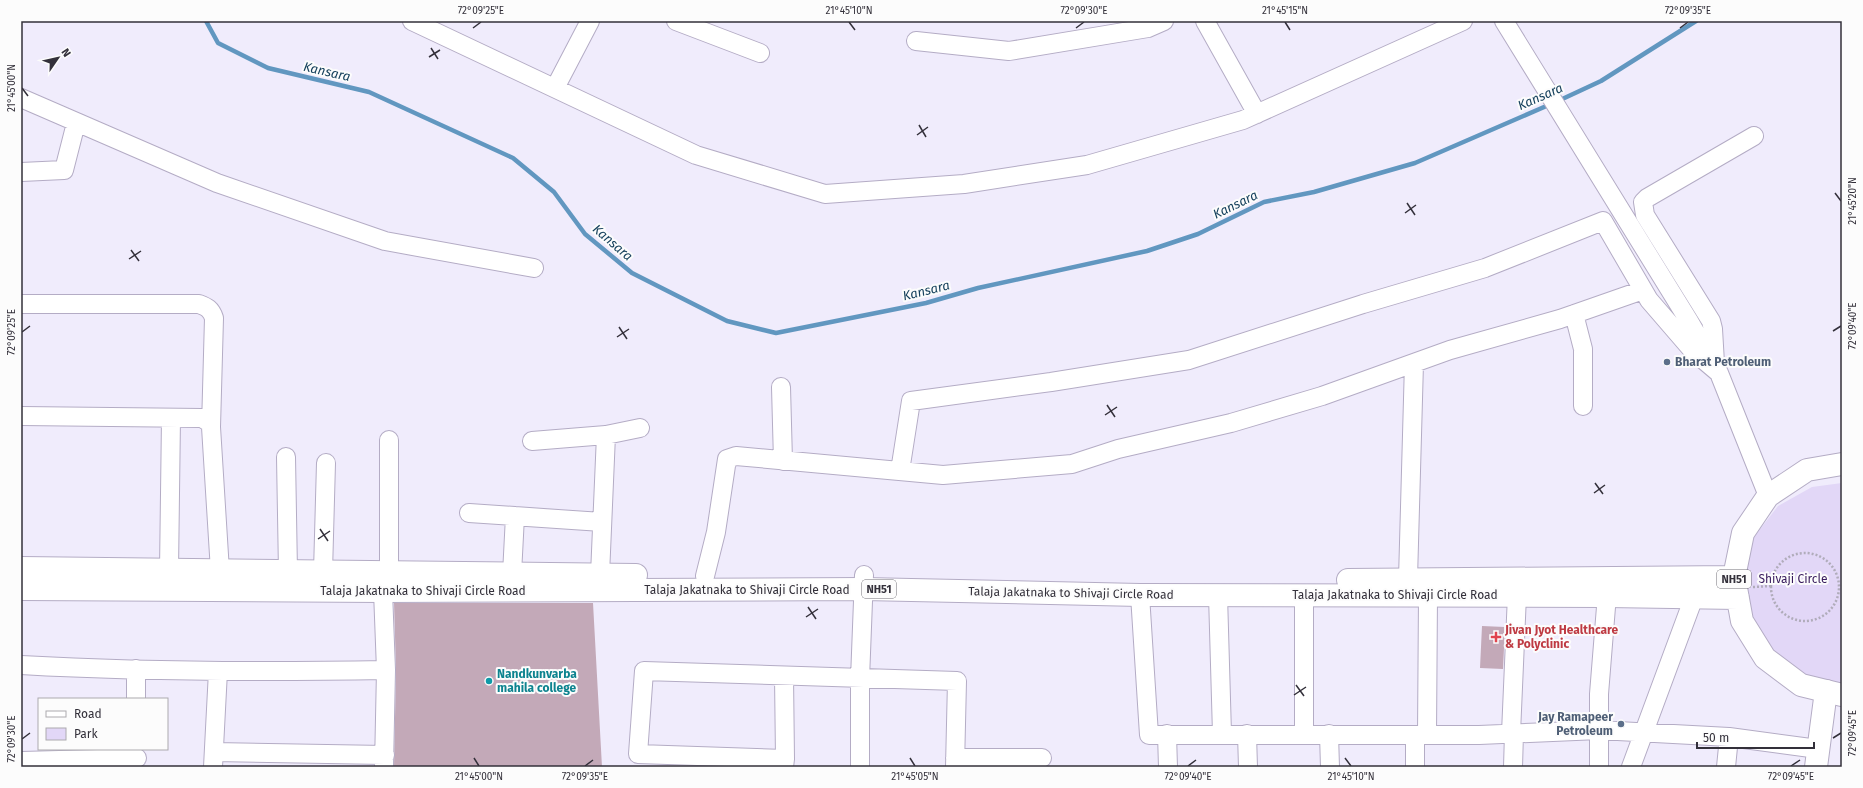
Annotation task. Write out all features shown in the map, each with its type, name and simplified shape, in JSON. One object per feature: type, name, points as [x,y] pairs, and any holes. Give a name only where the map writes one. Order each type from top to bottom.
[{"type":"main road","name":"NH51","points":[[1834,693],[1801,685],[1765,658],[1742,621],[1734,577],[1743,533],[1768,496],[1807,470],[1842,464]]},
{"type":"main road","name":"Talaja Jakatnaka to Shivaji Circle Road","points":[[21,568],[323,572],[386,582],[512,574],[705,576],[1140,595],[1516,596],[1734,577]]},
{"type":"main road","name":"Talaja Jakatnaka to Shivaji Circle Road","points":[[21,589],[386,582],[1139,582],[1408,579],[1608,587],[1694,597],[1738,598]]},
{"type":"main road","points":[[1817,758],[1834,693]]},
{"type":"street","points":[[412,21],[696,155],[825,194],[964,184],[1086,165],[1243,120],[1463,21]]},
{"type":"street","points":[[555,88],[590,21]]},
{"type":"street","points":[[676,21],[760,53]]},
{"type":"street","points":[[916,41],[1009,51],[1148,28],[1164,21]]},
{"type":"street","points":[[1205,21],[1257,114]]},
{"type":"street","points":[[1504,21],[1689,321],[1717,370],[1768,496]]},
{"type":"street","points":[[21,98],[217,183],[384,241],[534,268]]},
{"type":"street","points":[[21,172],[64,170],[76,123]]},
{"type":"street","points":[[1717,370],[1711,321],[1646,215],[1643,202],[1647,198],[1754,136]]},
{"type":"street","points":[[900,471],[911,400],[1051,382],[1189,360],[1363,304],[1485,268],[1603,221],[1649,300],[1693,351],[1717,370]]},
{"type":"street","points":[[705,576],[716,532],[727,458],[736,456],[943,474],[1072,464],[1118,449],[1254,417],[1322,396],[1450,350],[1574,314],[1643,290]]},
{"type":"street","points":[[21,304],[199,304],[212,312],[214,318],[211,427],[220,571]]},
{"type":"street","points":[[1574,314],[1583,349],[1583,406]]},
{"type":"street","points":[[1408,579],[1414,363]]},
{"type":"street","points":[[781,387],[783,461]]},
{"type":"street","points":[[21,416],[202,418],[210,423],[211,427]]},
{"type":"street","points":[[169,570],[171,418]]},
{"type":"street","points":[[532,442],[606,435],[640,428]]},
{"type":"street","points":[[600,575],[606,435]]},
{"type":"street","points":[[218,671],[213,759],[384,761],[389,440]]},
{"type":"street","points":[[286,457],[288,572]]},
{"type":"street","points":[[323,572],[326,463]]},
{"type":"street","points":[[469,512],[602,522]]},
{"type":"street","points":[[512,574],[515,516]]},
{"type":"street","points":[[860,767],[860,678],[864,582]]},
{"type":"street","points":[[1599,767],[1599,694],[1608,587]]},
{"type":"street","points":[[1140,595],[1149,735],[1421,735],[1599,730],[1729,738],[1817,758]]},
{"type":"street","points":[[1218,595],[1222,734]]},
{"type":"street","points":[[1304,595],[1304,734]]},
{"type":"street","points":[[1415,767],[1421,735],[1428,595]]},
{"type":"street","points":[[1513,767],[1512,733],[1516,596]]},
{"type":"street","points":[[1631,767],[1694,597]]},
{"type":"street","points":[[21,666],[273,672],[386,670]]},
{"type":"street","points":[[136,669],[136,698]]},
{"type":"street","points":[[784,676],[784,763],[638,754],[644,671],[957,681],[955,763],[1042,758]]},
{"type":"street","points":[[1167,734],[1168,767]]},
{"type":"street","points":[[1247,734],[1248,767]]},
{"type":"street","points":[[1329,734],[1330,767]]},
{"type":"street","points":[[1726,767],[1729,738]]},
{"type":"street","points":[[21,761],[137,758]]},
{"type":"path","points":[[1806,552],[1819,555],[1830,563],[1837,574],[1839,588],[1836,601],[1828,612],[1817,619],[1804,621],[1791,618],[1780,610],[1773,599],[1771,586],[1774,573],[1781,562],[1793,555],[1806,552]]},
{"type":"green space","name":"Shivaji Circle","points":[[1842,483],[1842,682],[1836,683],[1798,672],[1767,648],[1748,614],[1743,575],[1754,537],[1778,506],[1812,487]]},
{"type":"building","name":"Nandkunvarba mahila college","points":[[394,603],[593,603],[602,767],[394,767],[396,670]]},
{"type":"building","points":[[1482,626],[1505,627],[1503,669],[1480,668]]},
{"type":"waterway","name":"Kansara","points":[[206,21],[218,43],[268,68],[369,92],[513,158],[554,192],[585,234],[632,273],[727,321],[776,333],[926,303],[978,288],[1147,251],[1198,234],[1264,202],[1314,192],[1415,163],[1551,104]]},
{"type":"waterway","name":"Kansara","points":[[1558,101],[1601,81],[1696,21]]},
{"type":"place","name":"Bharat Petroleum","points":[[1667,362]]},
{"type":"place","name":"Jivan Jyot Healthcare & Polyclinic","points":[[1496,637]]},
{"type":"place","name":"Nandkunvarba mahila college","points":[[489,681]]},
{"type":"place","name":"Jay Ramapeer Petroleum","points":[[1621,724]]}]
